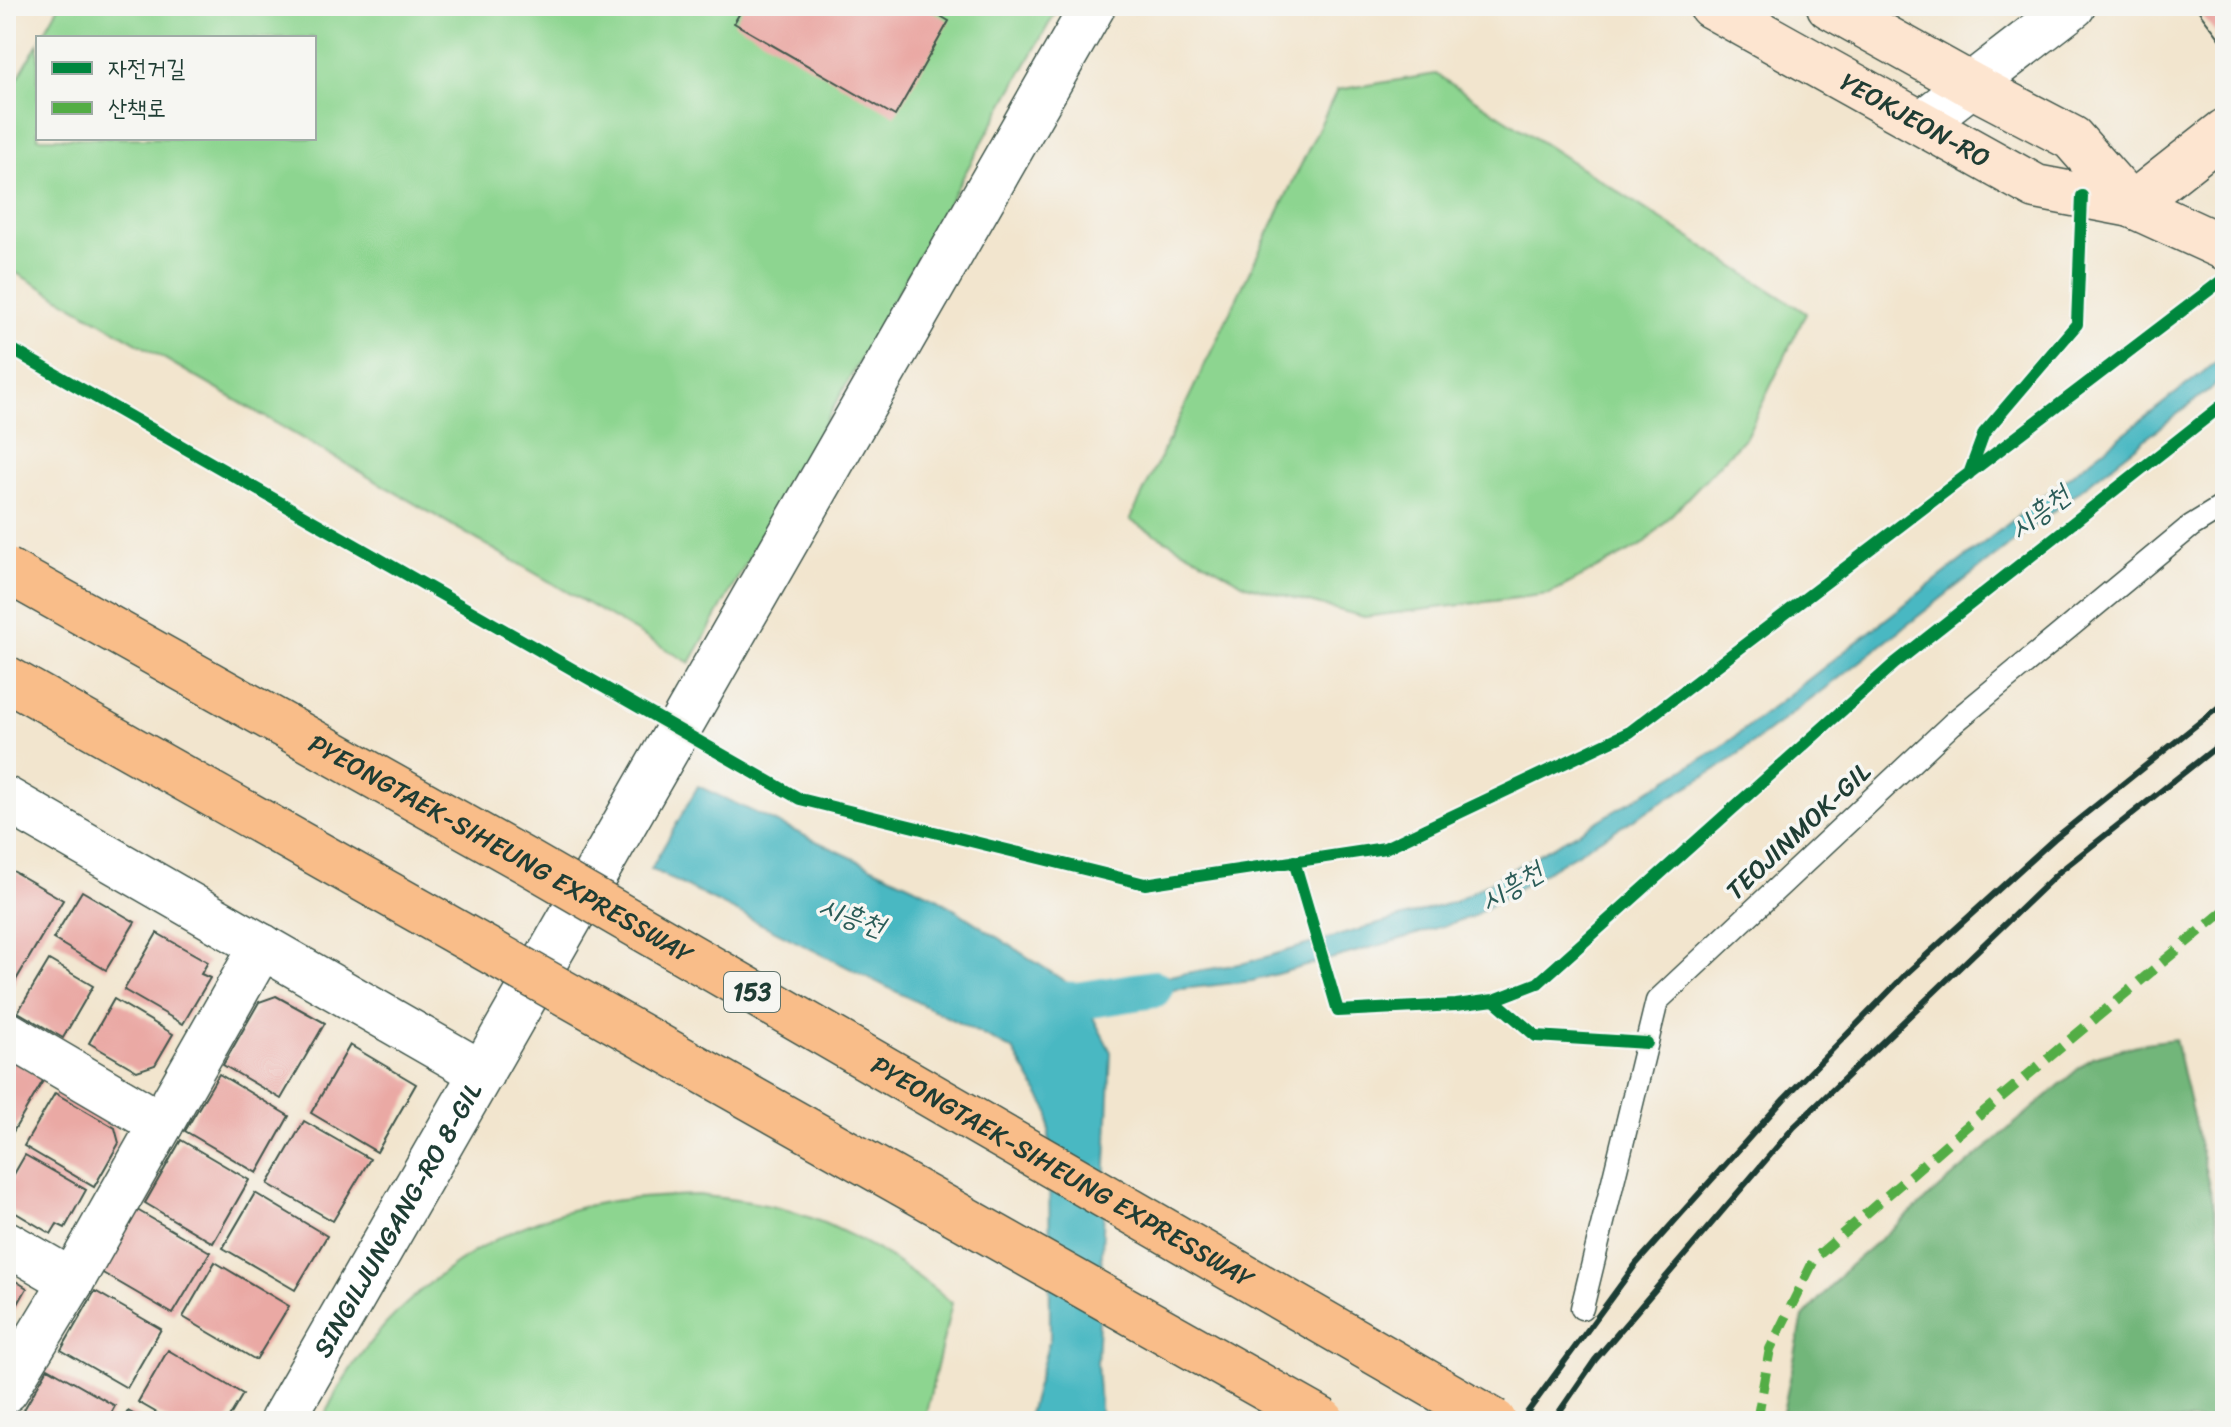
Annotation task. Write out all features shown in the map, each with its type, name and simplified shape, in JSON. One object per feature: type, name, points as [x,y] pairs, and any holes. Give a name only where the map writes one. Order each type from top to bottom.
[{"type":"highway","name":"PYEONGTAEK-SIHEUNG EXPRESSWAY","points":[[6,570],[551,875],[1494,1421]]},
{"type":"highway","points":[[6,678],[1323,1421]]},
{"type":"street","points":[[482,1073],[1093,6]]},
{"type":"street","name":"YEOKJEON-RO","points":[[1711,6],[2036,187],[2131,205]]},
{"type":"street","points":[[1829,6],[2072,138],[2131,205],[2208,240]]},
{"type":"street","points":[[1923,122],[2073,6]]},
{"type":"street","points":[[2131,205],[2225,131]]},
{"type":"street","name":"SINGILJUNGANG-RO 8-GIL","points":[[6,799],[482,1073],[282,1421]]},
{"type":"street","points":[[6,1390],[72,1281],[262,946]]},
{"type":"street","points":[[6,1033],[161,1124]]},
{"type":"street","points":[[6,1243],[72,1281]]},
{"type":"lane","name":"TEOJINMOK-GIL","points":[[1582,1308],[1657,1001],[1952,724],[2191,526],[2225,505]]},
{"type":"green space","points":[[59,6],[1059,6],[690,663],[6,267],[6,99],[36,46],[36,140],[316,140],[316,36],[42,36]]},
{"type":"green space","points":[[1436,74],[1806,313],[1747,435],[1644,544],[1549,594],[1364,617],[1246,585],[1130,520],[1337,90]]},
{"type":"green space","points":[[2175,1039],[2225,1254],[2225,1421],[1781,1421],[1803,1317],[1849,1266],[2092,1057],[2145,1043]]},
{"type":"green space","points":[[698,1195],[779,1208],[834,1227],[895,1261],[952,1303],[924,1421],[322,1421],[343,1380],[370,1342],[437,1277],[476,1251],[518,1229],[561,1213],[618,1200]]},
{"type":"water","points":[[2225,355],[2225,377],[1725,764],[1471,917],[1252,981],[1084,1000],[1111,1052],[1097,1364],[1101,1421],[1027,1421],[1050,1338],[1049,1112],[1013,1050],[651,869],[698,786],[932,895],[1080,991],[1245,963],[1454,902],[1723,746]]},
{"type":"building","points":[[744,6],[923,6],[949,21],[895,116],[734,23]]},
{"type":"building","points":[[2195,6],[2225,6],[2225,37],[2221,40]]},
{"type":"building","points":[[6,867],[63,900],[6,997]]},
{"type":"building","points":[[82,891],[135,922],[106,970],[53,939]]},
{"type":"building","points":[[157,933],[208,962],[201,974],[210,978],[183,1024],[124,990]]},
{"type":"building","points":[[49,960],[93,986],[63,1038],[18,1012]]},
{"type":"building","points":[[276,996],[325,1023],[281,1099],[223,1065],[259,1002]]},
{"type":"building","points":[[114,999],[173,1034],[155,1065],[137,1071],[89,1043]]},
{"type":"building","points":[[350,1045],[416,1084],[377,1152],[311,1113]]},
{"type":"building","points":[[6,1056],[44,1079],[10,1137],[6,1135]]},
{"type":"building","points":[[219,1074],[289,1116],[257,1173],[185,1131]]},
{"type":"building","points":[[55,1093],[115,1128],[119,1143],[94,1187],[24,1146]]},
{"type":"building","points":[[304,1121],[370,1159],[333,1221],[268,1184]]},
{"type":"building","points":[[181,1140],[249,1180],[213,1243],[145,1203]]},
{"type":"building","points":[[25,1155],[86,1190],[65,1228],[57,1224],[51,1234],[6,1207],[6,1188]]},
{"type":"building","points":[[255,1193],[327,1236],[295,1290],[223,1248]]},
{"type":"building","points":[[137,1210],[210,1252],[173,1314],[101,1272]]},
{"type":"building","points":[[215,1262],[289,1306],[256,1360],[183,1317]]},
{"type":"building","points":[[6,1275],[27,1288],[6,1325]]},
{"type":"building","points":[[95,1291],[161,1329],[127,1388],[61,1350]]},
{"type":"building","points":[[168,1350],[243,1394],[227,1421],[171,1421],[138,1402]]},
{"type":"building","points":[[48,1368],[115,1406],[107,1421],[18,1420]]},
{"type":"building","points":[[128,1411],[146,1421],[122,1421]]},
{"type":"waterway","name":"시흥천","points":[[1033,999],[1077,1001],[1154,989]]},
{"type":"railway","points":[[1521,1421],[1636,1264],[1784,1099],[1907,973],[2054,839],[2225,702]]},
{"type":"railway","points":[[1553,1421],[1595,1360],[1794,1127],[2059,872],[2225,740]]},
{"type":"marked path","points":[[1757,1421],[1770,1349],[1815,1258],[2225,910]]},
{"type":"cycle path","points":[[1969,474],[1984,433],[2077,324],[2082,196]]},
{"type":"cycle path","points":[[6,346],[800,799],[1145,884],[1385,848],[1630,732],[2225,278]]},
{"type":"cycle path","points":[[1294,861],[1338,1011],[1494,1000],[1538,983],[1894,664],[2225,403]]},
{"type":"cycle path","points":[[1494,1000],[1536,1036],[1647,1043]]}]
